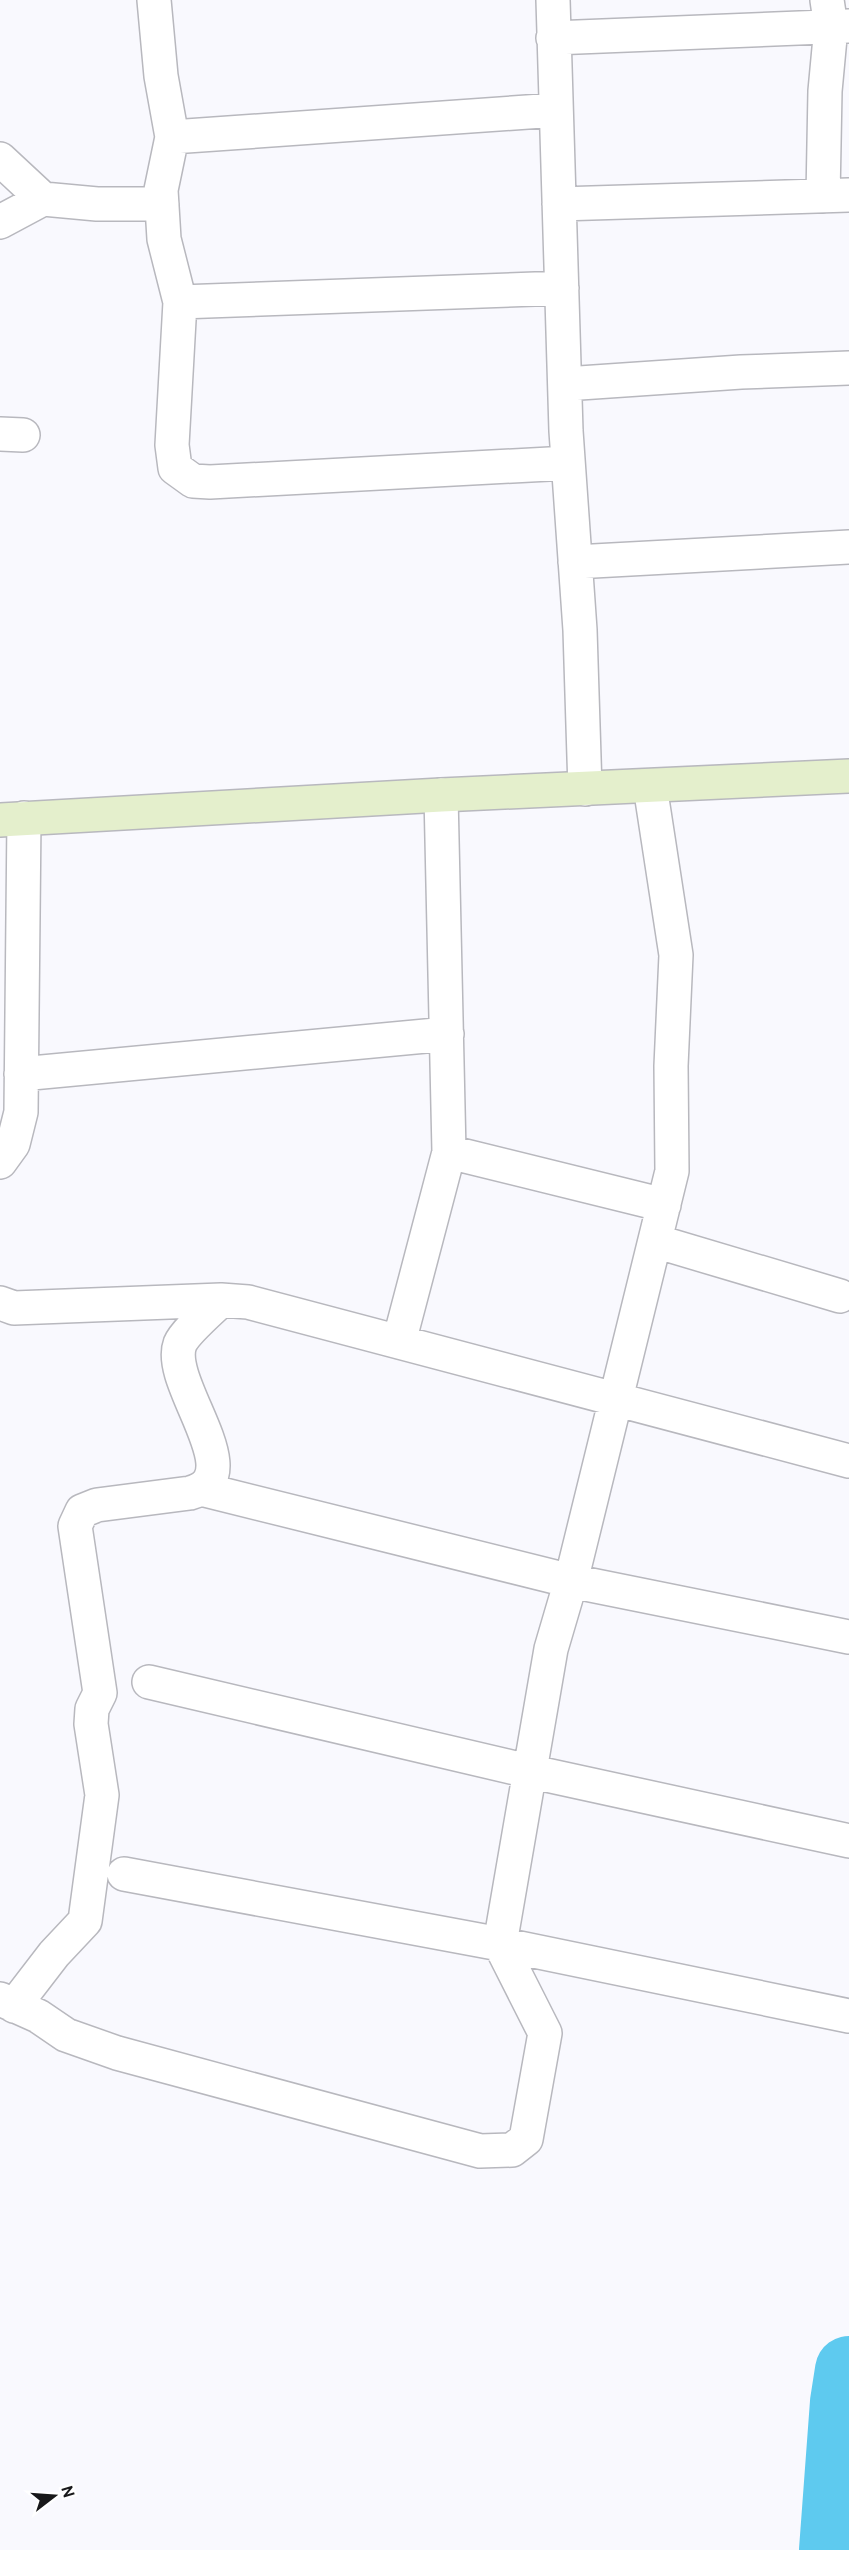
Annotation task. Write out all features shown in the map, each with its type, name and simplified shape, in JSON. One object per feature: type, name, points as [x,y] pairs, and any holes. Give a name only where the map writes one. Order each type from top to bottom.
[{"type":"street","points":[[154,0],[161,76],[172,137],[161,190],[164,239],[180,302],[172,445],[175,468],[193,481],[210,482],[568,463]]},
{"type":"street","points":[[552,0],[568,463],[575,562],[585,789]]},
{"type":"street","points":[[554,38],[836,18],[825,91],[836,195],[559,204]]},
{"type":"street","points":[[172,137],[556,110]]},
{"type":"street","points":[[0,159],[43,198]]},
{"type":"street","points":[[0,222],[43,198],[97,204],[162,204]]},
{"type":"street","points":[[180,302],[562,288]]},
{"type":"street","points":[[565,384],[741,372],[849,368]]},
{"type":"street","points":[[575,562],[849,547]]},
{"type":"street","points":[[0,1162],[14,1144],[21,1112],[12,819],[441,795],[849,776]]},
{"type":"street","points":[[650,786],[676,955],[672,1066],[672,1171],[572,1581],[551,1649],[528,1771],[500,1944],[545,2033],[526,2139],[512,2150],[480,2151],[117,2053],[66,2035],[38,2016],[7,2002],[85,1921],[102,1795],[91,1725],[92,1709],[100,1693],[75,1526],[82,1511],[97,1504],[204,1490],[572,1581],[849,1637]]},
{"type":"street","points":[[399,1342],[449,1152],[441,795]]},
{"type":"street","points":[[21,1074],[447,1034]]},
{"type":"street","points":[[449,1152],[664,1205]]},
{"type":"street","points":[[655,1241],[840,1296]]},
{"type":"street","points":[[204,1490],[213,1478],[213,1456],[178,1360],[180,1342],[221,1300]]},
{"type":"street","points":[[0,1303],[14,1308],[221,1300],[248,1302],[849,1461]]},
{"type":"street","points":[[149,1682],[528,1771],[849,1841]]},
{"type":"street","points":[[124,1874],[500,1944],[849,2016]]},
{"type":"waterway","points":[[833,2550],[844,2402],[849,2370]]}]
